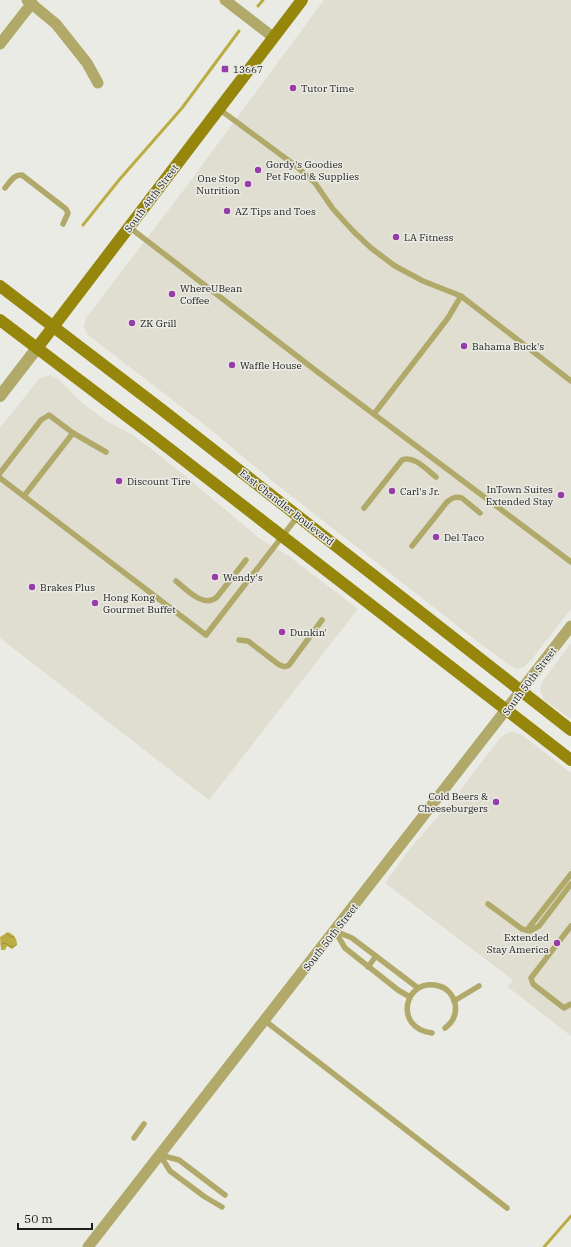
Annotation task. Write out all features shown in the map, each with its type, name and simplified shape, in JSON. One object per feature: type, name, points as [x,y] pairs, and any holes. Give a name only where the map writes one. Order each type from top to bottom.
[{"type":"main road","name":"South 48th Street","points":[[37,348],[302,0]]},
{"type":"main road","name":"East Chandler Boulevard","points":[[0,286],[149,400],[571,730]]},
{"type":"main road","points":[[0,320],[571,760]]},
{"type":"street","points":[[225,0],[273,37]]},
{"type":"street","points":[[0,44],[30,2],[56,24],[87,63],[98,83]]},
{"type":"street","name":"South 48th Street","points":[[0,396],[37,348]]},
{"type":"street","name":"South 50th Street","points":[[88,1247],[571,626]]},
{"type":"lane","points":[[219,109],[296,166],[315,183],[338,215],[371,248],[395,266],[422,281],[461,296],[571,381]]},
{"type":"lane","points":[[5,188],[14,177],[22,175],[66,209],[68,213],[63,224]]},
{"type":"lane","points":[[129,227],[571,562]]},
{"type":"lane","points":[[374,414],[448,318],[461,296]]},
{"type":"lane","points":[[0,473],[41,420],[49,415],[106,452]]},
{"type":"lane","points":[[24,496],[73,432]]},
{"type":"lane","points":[[364,508],[402,460],[406,458],[413,460],[436,477]]},
{"type":"lane","points":[[0,478],[206,635],[298,516]]},
{"type":"lane","points":[[412,546],[451,499],[459,497],[462,498],[480,513]]},
{"type":"lane","points":[[176,581],[197,598],[209,601],[217,597],[246,560]]},
{"type":"lane","points":[[239,640],[248,641],[278,664],[286,667],[322,620]]},
{"type":"lane","points":[[524,929],[571,874]]},
{"type":"lane","points":[[488,904],[524,929],[530,931],[539,926],[571,884]]},
{"type":"lane","points":[[571,926],[531,978],[533,984],[564,1008],[571,1004]]},
{"type":"lane","points":[[335,931],[352,938],[418,988]]},
{"type":"lane","points":[[335,931],[345,948],[398,990],[410,997]]},
{"type":"lane","points":[[368,966],[376,956]]},
{"type":"lane","points":[[432,1033],[424,1032],[417,1028],[411,1022],[408,1015],[407,1007],[410,997],[418,988],[434,984],[442,987],[448,992],[454,1002],[455,1014],[452,1021],[445,1028]]},
{"type":"lane","points":[[454,1002],[479,986]]},
{"type":"lane","points":[[264,1020],[507,1208]]},
{"type":"lane","points":[[134,1138],[144,1124]]},
{"type":"lane","points":[[160,1155],[179,1160],[225,1195]]},
{"type":"lane","points":[[160,1155],[170,1171],[205,1198],[222,1207]]},
{"type":"shaded area","points":[[324,0],[571,0],[571,609],[524,667],[517,669],[511,666],[482,645],[271,480],[205,425],[88,335],[84,327],[86,318],[183,191]]},
{"type":"shaded area","points":[[50,375],[59,379],[82,403],[108,422],[133,435],[183,474],[259,538],[290,557],[358,609],[209,800],[0,638],[0,428],[39,379]]},
{"type":"shaded area","points":[[571,643],[571,719],[544,700],[540,690],[542,682]]},
{"type":"shaded area","points":[[514,732],[522,735],[571,773],[571,1036],[508,987],[513,980],[385,883],[408,851],[455,797],[501,737],[507,733]]},
{"type":"water","points":[[8,932],[15,937],[17,945],[12,949],[7,946],[5,950],[1,950],[0,937]]},
{"type":"waterway","points":[[258,6],[263,0]]},
{"type":"waterway","points":[[83,225],[119,180],[182,108],[239,31]]},
{"type":"waterway","points":[[544,1247],[571,1216]]},
{"type":"place","name":"13667","points":[[225,69]]},
{"type":"place","name":"Tutor Time","points":[[293,88]]},
{"type":"place","name":"Gordy's Goodies Pet Food & Supplies","points":[[258,170]]},
{"type":"place","name":"One Stop Nutrition","points":[[248,184]]},
{"type":"place","name":"AZ Tips and Toes","points":[[227,211]]},
{"type":"place","name":"LA Fitness","points":[[396,237]]},
{"type":"place","name":"WhereUBean Coffee","points":[[172,294]]},
{"type":"place","name":"ZK Grill","points":[[132,323]]},
{"type":"place","name":"Bahama Buck's","points":[[464,346]]},
{"type":"place","name":"Waffle House","points":[[232,365]]},
{"type":"place","name":"Discount Tire","points":[[119,481]]},
{"type":"place","name":"Carl's Jr.","points":[[392,491]]},
{"type":"place","name":"InTown Suites Extended Stay","points":[[561,495]]},
{"type":"place","name":"Del Taco","points":[[436,537]]},
{"type":"place","name":"Wendy's","points":[[215,577]]},
{"type":"place","name":"Brakes Plus","points":[[32,587]]},
{"type":"place","name":"Hong Kong Gourmet Buffet","points":[[95,603]]},
{"type":"place","name":"Dunkin'","points":[[282,632]]},
{"type":"place","name":"Cold Beers & Cheeseburgers","points":[[496,802]]},
{"type":"place","name":"Extended Stay America","points":[[557,943]]}]
